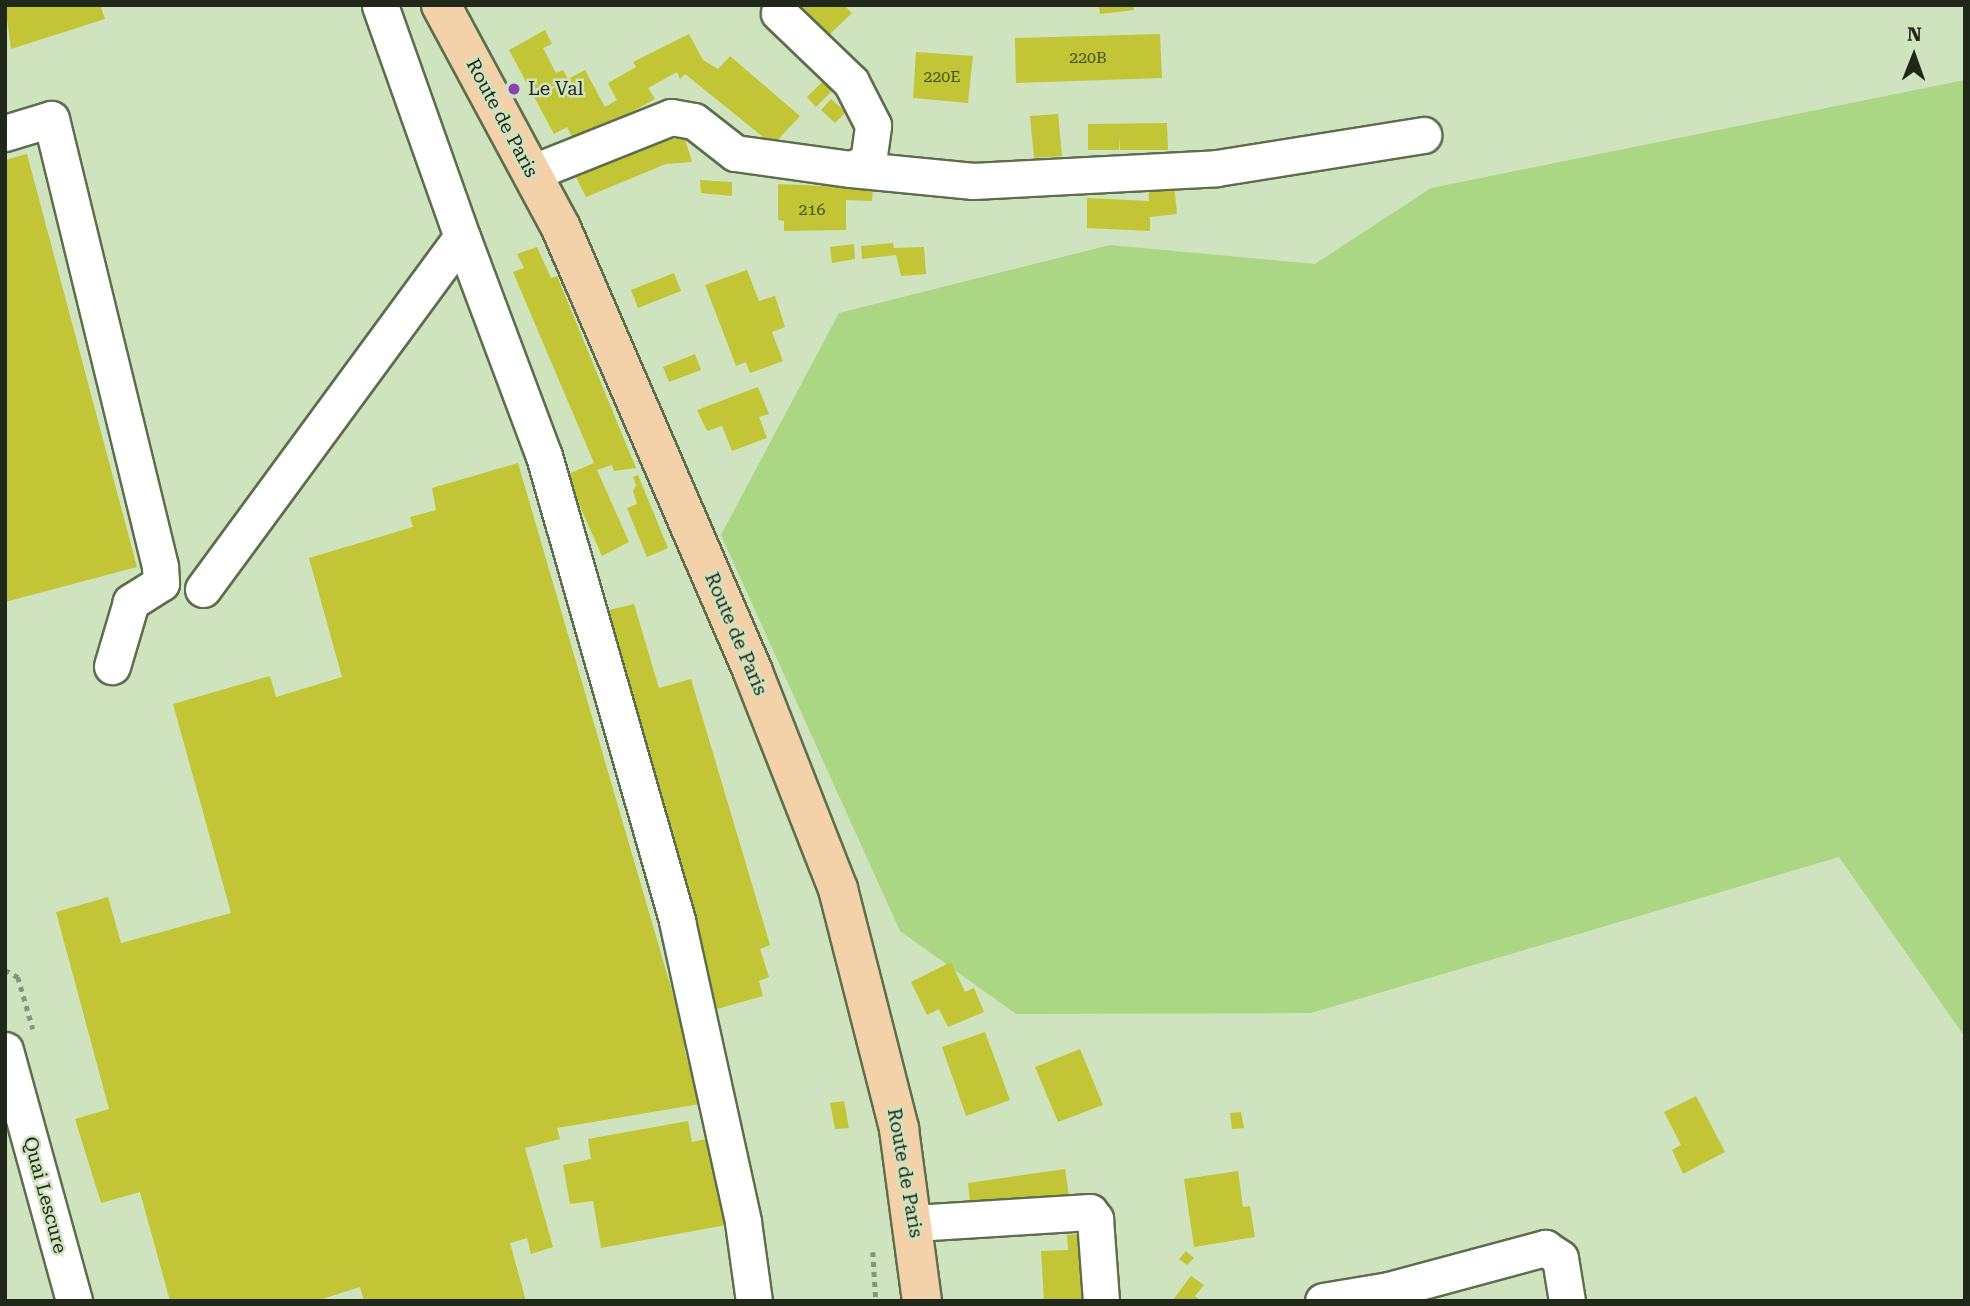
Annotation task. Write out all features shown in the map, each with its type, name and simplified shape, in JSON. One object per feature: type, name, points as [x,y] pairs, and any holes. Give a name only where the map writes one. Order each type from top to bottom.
[{"type":"main road","name":"Route de Paris","points":[[440,5],[531,173],[582,276],[711,574],[838,889],[881,1048],[914,1223],[922,1301]]},
{"type":"street","points":[[380,5],[462,237],[544,456],[677,921],[743,1222],[754,1301]]},
{"type":"street","points":[[779,13],[851,82],[873,125],[868,162],[851,169]]},
{"type":"street","points":[[531,173],[671,117],[694,121],[735,153],[851,169],[973,181],[1217,168],[1423,135]]},
{"type":"street","points":[[5,133],[51,119],[160,567],[161,583],[131,603],[112,666]]},
{"type":"street","points":[[203,589],[462,237]]},
{"type":"street","name":"Quai Lescure","points":[[5,1049],[74,1301]]},
{"type":"street","points":[[914,1223],[1090,1212],[1095,1219],[1101,1301]]},
{"type":"street","points":[[1323,1301],[1390,1290],[1545,1248],[1560,1258],[1567,1301]]},
{"type":"path","points":[[873,1252],[876,1301]]},
{"type":"green space","points":[[1965,80],[1965,1037],[1839,857],[1311,1013],[1016,1014],[900,931],[721,535],[839,313],[1110,245],[1315,264],[1431,188]]},
{"type":"building","points":[[5,5],[100,5],[105,19],[11,49]]},
{"type":"building","points":[[801,5],[844,5],[852,13],[829,35]]},
{"type":"building","points":[[1099,5],[1133,5],[1134,10],[1100,14]]},
{"type":"building","points":[[545,30],[552,44],[543,48],[556,73],[563,70],[568,79],[585,70],[605,107],[617,100],[608,83],[636,67],[633,62],[689,34],[703,60],[718,69],[730,56],[800,116],[773,145],[685,74],[680,79],[677,72],[648,88],[655,99],[626,115],[629,121],[576,145],[567,127],[554,134],[509,50]]},
{"type":"building","points":[[1160,34],[1162,78],[1016,83],[1015,38]]},
{"type":"building","points":[[916,52],[973,56],[968,103],[913,98]]},
{"type":"building","points":[[822,82],[833,90],[816,107],[807,97]]},
{"type":"building","points":[[831,99],[846,112],[835,123],[821,110]]},
{"type":"building","points":[[1058,114],[1062,156],[1034,158],[1030,116]]},
{"type":"building","points":[[1167,123],[1168,150],[1120,150],[1120,136],[1119,150],[1088,150],[1088,124]]},
{"type":"building","points":[[659,138],[685,139],[692,162],[666,164],[586,197],[571,167]]},
{"type":"building","points":[[27,154],[137,567],[5,602],[5,160]]},
{"type":"building","points":[[1173,174],[1177,214],[1150,217],[1150,231],[1087,228],[1087,198],[1149,201],[1148,177]]},
{"type":"building","points":[[700,180],[732,182],[732,196],[701,193]]},
{"type":"building","points":[[778,184],[873,188],[872,201],[846,200],[846,230],[784,231],[784,221],[778,220]]},
{"type":"building","points":[[893,243],[894,248],[924,247],[926,274],[901,276],[896,255],[862,259],[861,246]]},
{"type":"building","points":[[854,244],[855,259],[832,263],[830,247]]},
{"type":"building","points":[[537,247],[551,278],[557,276],[636,468],[614,471],[612,465],[597,470],[513,272],[524,268],[517,254]]},
{"type":"building","points":[[747,270],[759,301],[775,296],[785,327],[772,332],[783,361],[750,373],[746,362],[736,366],[705,285]]},
{"type":"building","points":[[674,273],[681,291],[638,308],[631,290]]},
{"type":"building","points":[[695,354],[701,370],[669,382],[663,367]]},
{"type":"building","points":[[758,387],[769,414],[759,417],[767,438],[732,451],[722,426],[707,431],[697,410]]},
{"type":"building","points":[[518,463],[688,1046],[684,1048],[700,1104],[557,1128],[560,1139],[525,1148],[553,1247],[531,1254],[527,1238],[510,1243],[526,1301],[364,1301],[360,1287],[316,1301],[170,1301],[140,1192],[101,1203],[75,1119],[109,1109],[56,912],[108,897],[121,943],[231,913],[173,704],[270,676],[276,697],[342,677],[309,558],[413,527],[410,517],[436,510],[432,488]]},
{"type":"building","points":[[594,463],[629,542],[602,556],[566,475]]},
{"type":"building","points":[[638,475],[668,548],[647,557],[627,508],[637,504],[633,477]]},
{"type":"building","points":[[634,604],[659,688],[691,679],[770,945],[760,949],[769,977],[759,981],[763,996],[717,1009],[601,612]]},
{"type":"building","points":[[951,962],[965,992],[974,988],[984,1012],[948,1027],[939,1009],[927,1015],[911,982]]},
{"type":"building","points":[[985,1032],[1010,1100],[966,1116],[942,1047]]},
{"type":"building","points":[[1080,1049],[1103,1105],[1058,1122],[1035,1067]]},
{"type":"building","points":[[1696,1096],[1725,1152],[1683,1174],[1672,1150],[1681,1145],[1664,1112]]},
{"type":"building","points":[[844,1101],[849,1128],[835,1129],[830,1103]]},
{"type":"building","points":[[1241,1112],[1244,1128],[1232,1129],[1230,1113]]},
{"type":"building","points":[[688,1121],[692,1142],[710,1138],[726,1225],[601,1248],[593,1201],[570,1204],[563,1165],[591,1159],[588,1139]]},
{"type":"building","points":[[1065,1169],[1069,1196],[971,1211],[968,1183]]},
{"type":"building","points":[[1238,1171],[1243,1207],[1250,1206],[1255,1237],[1194,1247],[1184,1179]]},
{"type":"building","points":[[1081,1234],[1088,1301],[1044,1301],[1041,1251],[1068,1250],[1067,1235]]},
{"type":"building","points":[[1186,1251],[1194,1258],[1187,1265],[1179,1259]]},
{"type":"building","points":[[1191,1276],[1204,1285],[1195,1296],[1201,1301],[1172,1301]]},
{"type":"place","name":"Le Val","points":[[514,89]]}]
